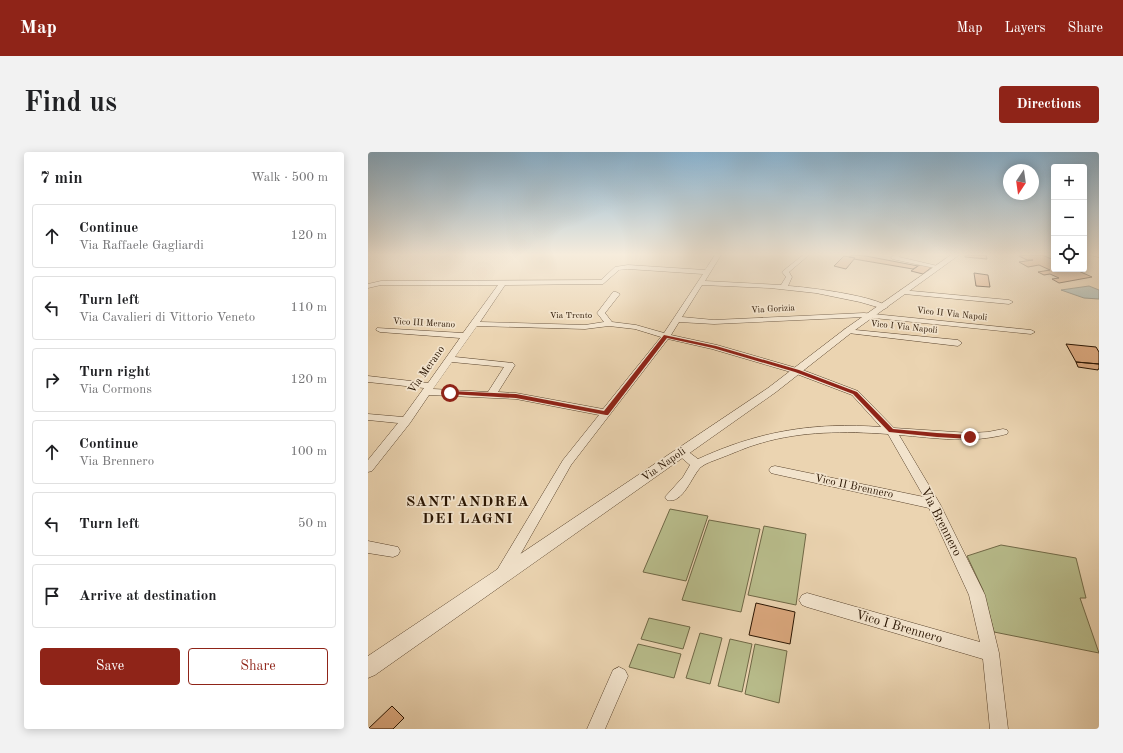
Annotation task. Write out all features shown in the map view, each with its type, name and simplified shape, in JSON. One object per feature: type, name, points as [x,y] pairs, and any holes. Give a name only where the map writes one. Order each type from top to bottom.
[{"type":"street","points":[[368,286],[381,283],[603,282]]},
{"type":"street","points":[[784,287],[787,282]]},
{"type":"street","name":"Via Napoli","points":[[368,668],[772,390],[848,331],[919,282]]},
{"type":"street","name":"Via Merano","points":[[368,468],[406,421],[503,283]]},
{"type":"street","points":[[498,579],[567,463],[666,336],[700,283],[784,287],[826,292],[884,306]]},
{"type":"street","points":[[904,292],[1009,302]]},
{"type":"street","points":[[609,324],[601,313],[616,294]]},
{"type":"street","name":"Via Gorizia","points":[[677,320],[714,322],[864,314],[871,316]]},
{"type":"street","name":"Vico II Via Napoli","points":[[871,316],[1031,332]]},
{"type":"street","name":"Via Trento","points":[[475,324],[585,326],[609,324],[636,327],[666,336],[714,347],[797,371]]},
{"type":"street","name":"Vico III Merano","points":[[380,330],[466,336]]},
{"type":"street","name":"Vico I Via Napoli","points":[[848,331],[958,343]]},
{"type":"street","points":[[449,359],[510,365],[491,395]]},
{"type":"street","name":"Via Brennero","points":[[797,371],[855,393],[891,430],[934,504],[977,595],[991,653],[999,729]]},
{"type":"street","points":[[368,379],[428,389],[516,396],[606,413]]},
{"type":"street","points":[[368,417],[406,421]]},
{"type":"street","points":[[671,497],[690,476],[697,464],[742,444],[760,438],[790,432],[819,428],[848,428],[970,437],[988,436],[1003,432]]},
{"type":"street","points":[[682,453],[697,464]]},
{"type":"street","name":"Vico II Brennero","points":[[775,470],[934,504]]},
{"type":"street","points":[[368,547],[393,551]]},
{"type":"street","name":"Vico I Brennero","points":[[807,600],[991,653]]},
{"type":"street","points":[[596,729],[619,676]]},
{"type":"green space","points":[[670,509],[708,516],[686,581],[643,572]]},
{"type":"green space","points":[[709,520],[760,529],[741,612],[682,600]]},
{"type":"green space","points":[[764,526],[806,534],[796,605],[748,595]]},
{"type":"green space","points":[[1001,545],[1076,558],[1086,598],[1080,598],[1099,653],[994,632],[983,590],[967,556]]},
{"type":"green space","points":[[649,618],[690,627],[683,649],[641,639]]},
{"type":"green space","points":[[700,633],[722,638],[710,684],[686,678]]},
{"type":"green space","points":[[730,639],[752,644],[742,692],[718,686]]},
{"type":"green space","points":[[638,644],[681,654],[674,678],[629,667]]},
{"type":"green space","points":[[755,644],[787,651],[779,703],[745,694]]},
{"type":"water","points":[[1089,286],[1099,290],[1099,299],[1084,298],[1061,290]]},
{"type":"building","points":[[975,282],[989,282],[990,287],[976,286]]},
{"type":"building","points":[[1066,344],[1096,347],[1099,352],[1099,364],[1076,362]]},
{"type":"building","points":[[1076,362],[1099,364],[1099,369],[1078,367]]},
{"type":"building","points":[[756,603],[795,612],[790,644],[749,635]]},
{"type":"building","points":[[392,706],[404,718],[393,729],[368,729]]},
{"type":"district","name":"SANT'ANDREA DEI LAGNI","points":[[468,510]]},
{"type":"route","points":[[450,393],[516,396],[606,413],[666,336],[714,347],[797,371],[855,393],[891,430],[970,437]]}]
